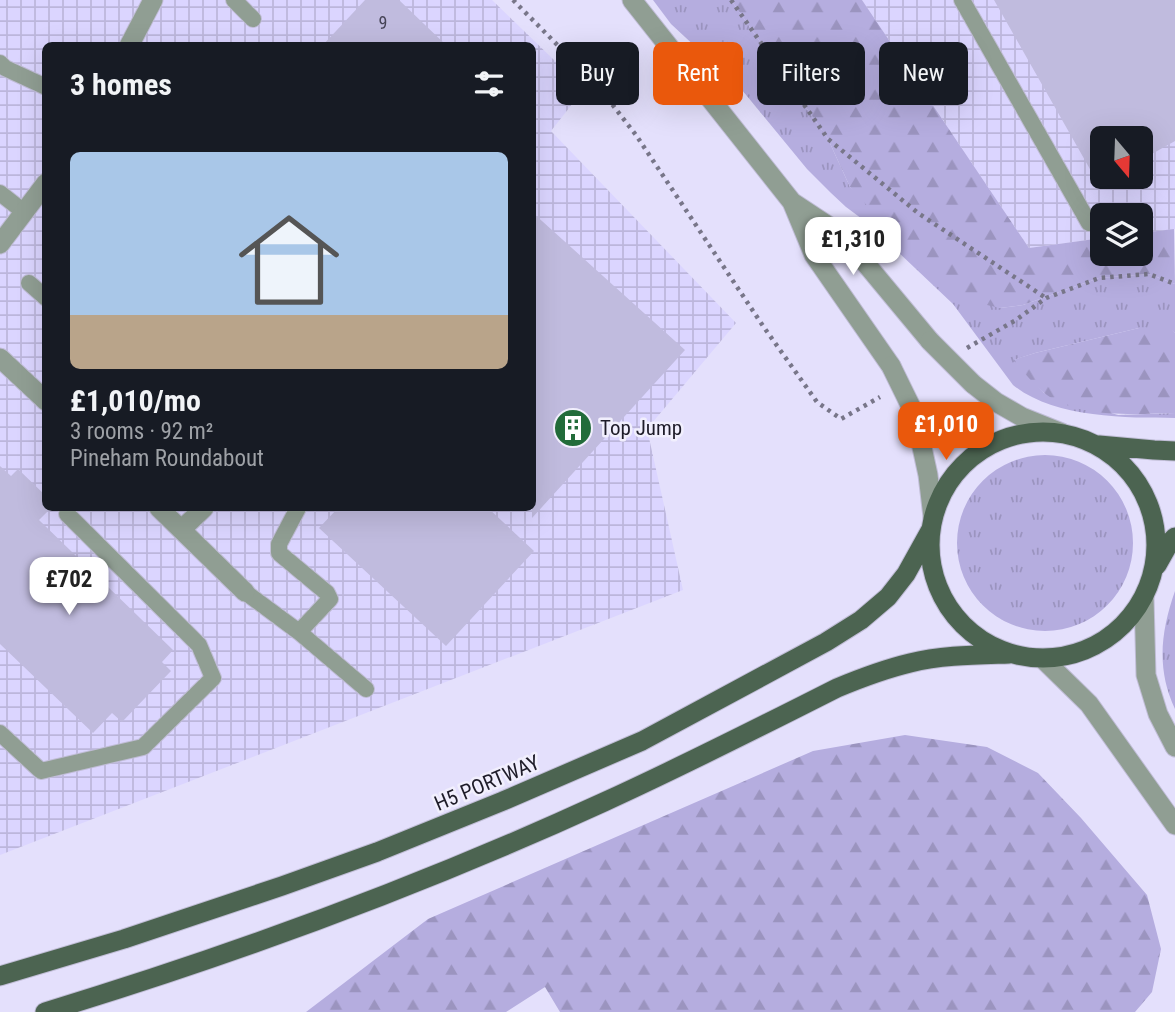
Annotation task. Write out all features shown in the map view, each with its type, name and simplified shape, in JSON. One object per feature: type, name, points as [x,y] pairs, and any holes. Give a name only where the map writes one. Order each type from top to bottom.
[{"type":"main road","points":[[1009,654],[985,643],[964,626],[947,606],[936,582],[930,556],[932,523],[943,491],[960,468],[981,450],[1006,438],[1034,432],[1062,433],[1098,445],[1175,450]]},
{"type":"main road","points":[[1098,445],[1127,467],[1147,498],[1157,533],[1155,569]]},
{"type":"main road","name":"H5 PORTWAY","points":[[0,976],[124,939],[377,852],[642,741],[862,620],[888,597],[906,574],[932,523]]},
{"type":"main road","points":[[45,1012],[70,1007],[316,922],[474,858],[604,802],[837,688],[876,673],[912,662],[937,659],[1009,654],[1043,659],[1073,654],[1102,642],[1126,623],[1144,598],[1155,569],[1175,537]]},
{"type":"street","points":[[131,42],[153,0]]},
{"type":"street","points":[[632,0],[792,202],[814,255],[891,366],[915,415],[928,475],[932,523]]},
{"type":"street","points":[[0,244],[42,188]]},
{"type":"street","points":[[792,202],[842,235],[930,341],[973,384],[996,402],[1021,416],[1062,433]]},
{"type":"street","points":[[0,358],[42,397]]},
{"type":"street","points":[[162,511],[245,592]]},
{"type":"street","points":[[183,529],[202,511]]},
{"type":"street","points":[[1144,598],[1146,675],[1158,714],[1175,747]]},
{"type":"street","points":[[1043,659],[1089,704],[1175,825]]},
{"type":"lane","points":[[234,0],[253,19]]},
{"type":"lane","points":[[962,0],[1089,222]]},
{"type":"lane","points":[[0,63],[42,85]]},
{"type":"lane","points":[[0,193],[24,212]]},
{"type":"lane","points":[[29,283],[42,295]]},
{"type":"lane","points":[[296,511],[279,544],[279,551],[330,596],[331,600],[299,632]]},
{"type":"lane","points":[[0,733],[41,771],[143,747],[213,678],[199,645],[67,514]]},
{"type":"lane","points":[[245,592],[299,632],[366,689]]},
{"type":"path","points":[[513,0],[597,85],[636,135],[762,326],[817,402],[841,419],[888,393]]},
{"type":"path","points":[[731,0],[828,139],[918,213],[1046,298]]},
{"type":"path","points":[[958,353],[1016,320],[1046,298],[1099,278],[1149,274],[1175,284]]},
{"type":"shaded area","points":[[0,0],[492,0],[535,42],[42,42],[42,511],[536,511],[536,43],[556,62],[556,105],[571,105],[551,131],[736,323],[647,429],[683,590],[0,855]]},
{"type":"shaded area","points":[[862,0],[1175,0],[1175,229],[1153,232],[1153,203],[1090,203],[1090,240],[1029,248],[933,105],[968,105],[968,42],[890,42]]},
{"type":"green space","points":[[653,0],[731,0],[760,42],[757,42],[757,105],[804,105],[828,139],[850,187],[1000,308],[1023,305],[1099,278],[1149,274],[1175,284],[1175,333],[1170,328],[1139,328],[1014,360],[1044,393],[1118,415],[1175,413],[1175,418],[1113,416],[1069,410],[1029,396],[1013,385],[953,304],[877,230],[846,207],[807,169],[743,91],[743,42],[690,42],[671,24]]},
{"type":"green space","points":[[731,0],[862,0],[890,42],[879,42],[879,105],[933,105],[1029,248],[1090,240],[1090,266],[1153,266],[1153,232],[1174,229],[1175,284],[1149,274],[1099,278],[1023,305],[1000,308],[974,302],[939,284],[850,187],[828,139],[804,105],[865,105],[865,42],[760,42]]},
{"type":"green space","points":[[1139,328],[1171,328],[1175,333],[1175,413],[1106,413],[1072,407],[1043,392],[1013,360],[1035,353]]},
{"type":"green space","points":[[1045,455],[1079,462],[1107,481],[1126,509],[1133,543],[1126,577],[1107,605],[1079,624],[1045,631],[1011,624],[983,605],[964,577],[957,543],[964,509],[983,481],[1011,462]]},
{"type":"green space","points":[[1175,591],[1175,709],[1165,679],[1163,650],[1166,621]]},
{"type":"green space","points":[[905,735],[987,747],[1038,773],[1147,895],[1161,949],[1152,992],[1135,1012],[560,1012],[545,987],[506,1012],[306,1012],[428,919],[813,751]]},
{"type":"building","points":[[365,0],[399,0],[443,42],[326,42]]},
{"type":"building","points":[[994,0],[1175,0],[1175,141],[1153,153],[1153,126],[1090,126],[1090,169]]},
{"type":"building","name":"Top Jump","points":[[536,216],[685,350],[532,518],[532,511],[536,511]]},
{"type":"building","points":[[0,466],[11,476],[18,469],[42,492],[42,511],[48,511],[39,520],[173,650],[162,662],[171,671],[122,722],[112,713],[93,733],[0,644]]},
{"type":"building","points":[[335,511],[491,511],[534,551],[446,646],[319,528]]},
{"type":"place","name":"Top Jump","points":[[573,428]]}]
